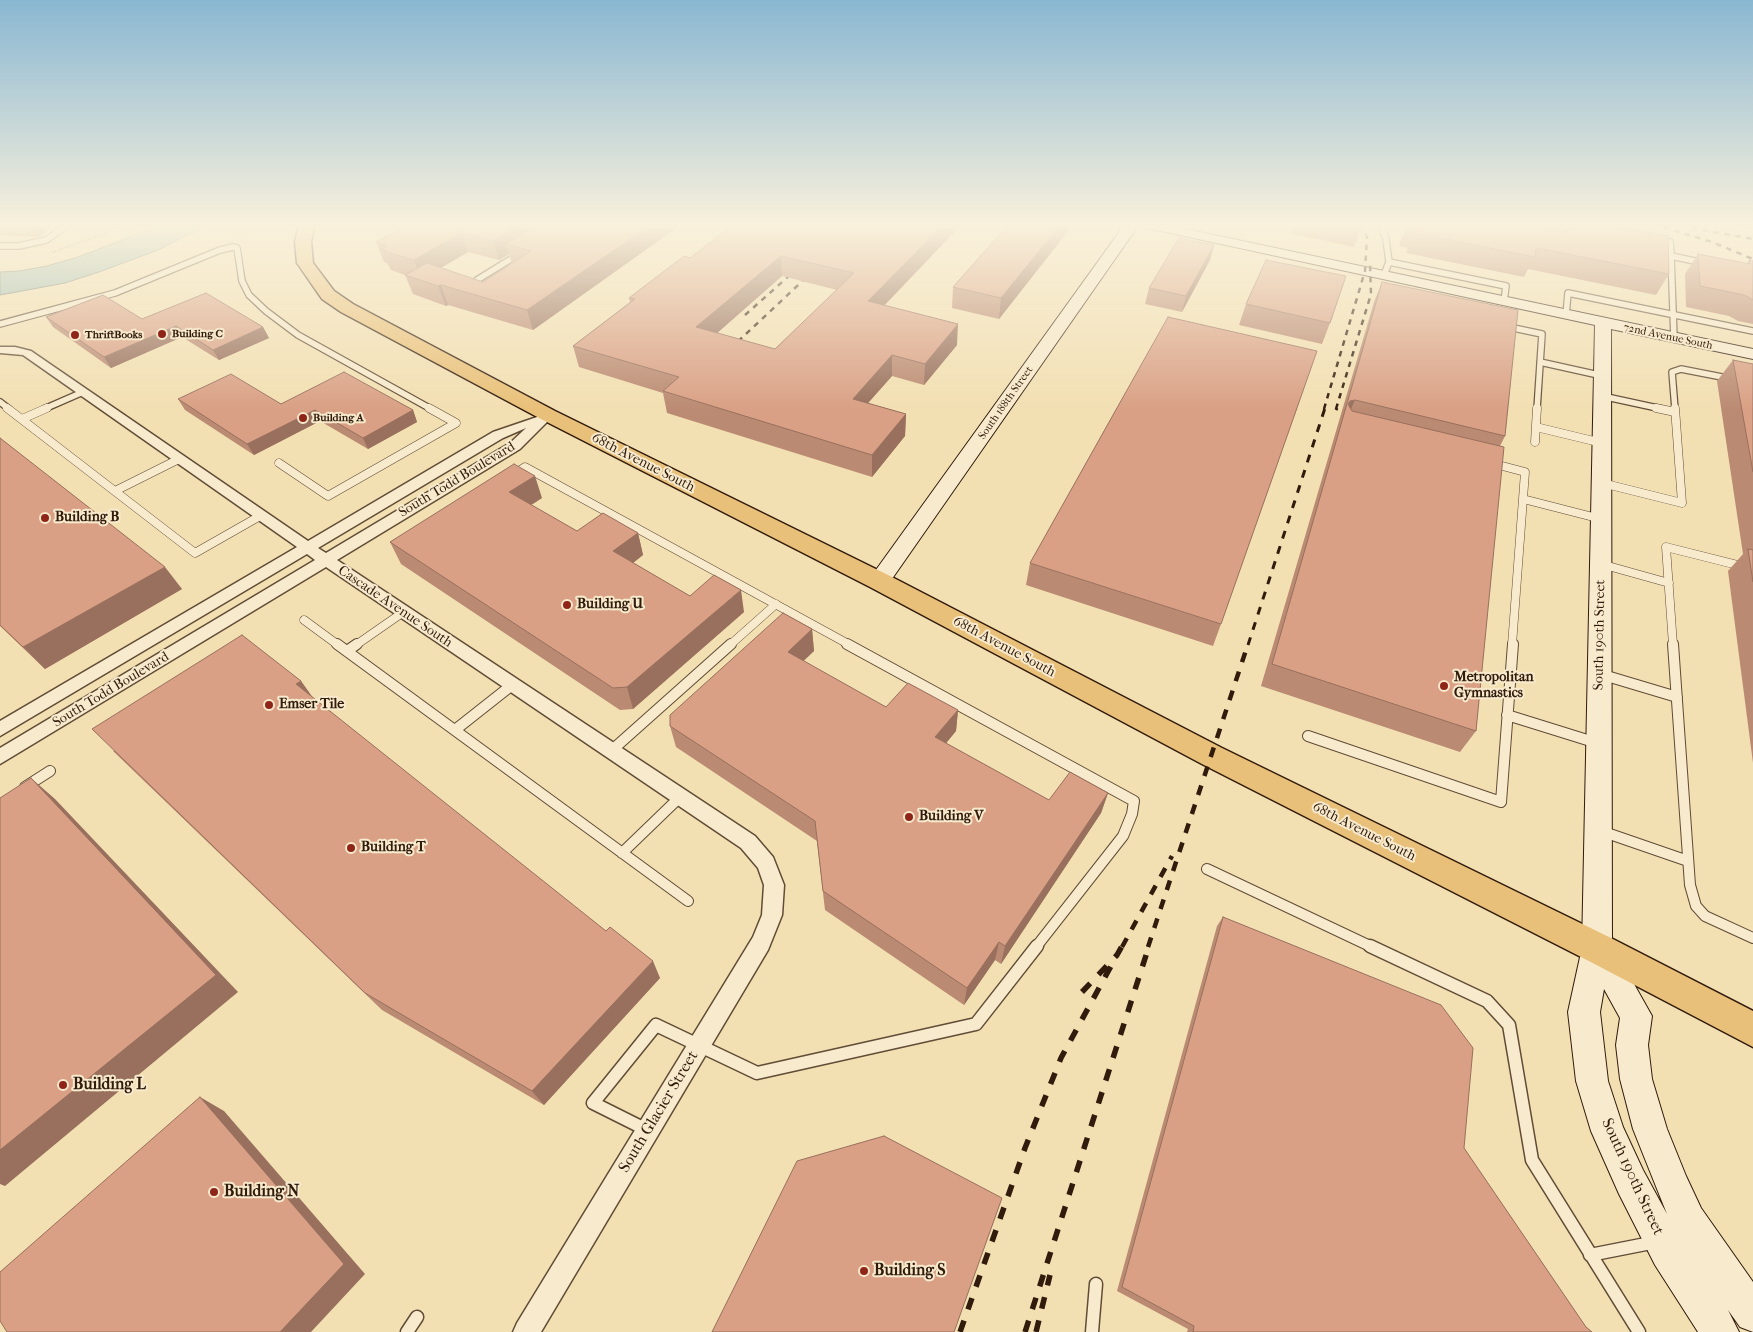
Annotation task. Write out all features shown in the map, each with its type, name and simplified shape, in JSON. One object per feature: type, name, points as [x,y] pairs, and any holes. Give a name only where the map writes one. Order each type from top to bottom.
[{"type":"main road","name":"68th Avenue South","points":[[320,286],[328,295],[347,308],[548,415],[879,581],[1212,756],[1596,948],[1753,1030]]},
{"type":"street","name":"South 188th Street","points":[[879,581],[1088,286]]},
{"type":"street","name":"72nd Avenue South","points":[[1451,286],[1504,301],[1566,315],[1753,354]]},
{"type":"street","name":"South 190th Street","points":[[1603,323],[1596,948],[1584,1012],[1592,1081],[1608,1131],[1631,1182],[1662,1240],[1720,1332]]},
{"type":"street","name":"Cascade Avenue South","points":[[0,350],[15,350],[28,353],[324,560],[748,842],[766,863],[774,885]]},
{"type":"street","name":"South Todd Boulevard","points":[[0,729],[498,435],[548,415]]},
{"type":"street","name":"South Todd Boulevard","points":[[0,757],[515,446],[548,415]]},
{"type":"street","name":"South Glacier Street","points":[[526,1332],[761,943],[772,915],[774,885]]},
{"type":"street","points":[[1596,948],[1636,1016],[1632,1045],[1636,1079],[1650,1129],[1688,1221],[1753,1314]]},
{"type":"lane","points":[[0,324],[115,292],[130,286]]},
{"type":"lane","points":[[245,286],[249,295],[266,311],[298,335],[456,423],[328,496],[279,463]]},
{"type":"lane","points":[[1672,286],[1674,338]]},
{"type":"lane","points":[[1566,315],[1568,293],[1753,331]]},
{"type":"lane","points":[[1495,324],[1542,334],[1535,442]]},
{"type":"lane","points":[[1540,362],[1675,412]]},
{"type":"lane","points":[[1601,483],[1682,503],[1672,372],[1681,369],[1753,382]]},
{"type":"lane","points":[[22,419],[83,392]]},
{"type":"lane","points":[[0,402],[196,553],[260,516]]},
{"type":"lane","points":[[1536,427],[1602,443]]},
{"type":"lane","points":[[115,491],[179,459]]},
{"type":"lane","points":[[1308,736],[1501,802],[1525,472],[1477,460]]},
{"type":"lane","points":[[501,483],[525,467],[1134,801],[1132,814],[1123,836],[976,1024],[757,1073],[656,1025],[593,1103],[647,1130]]},
{"type":"lane","points":[[1523,499],[1601,519]]},
{"type":"lane","points":[[1753,569],[1666,547],[1690,885],[1696,906],[1705,916],[1753,938]]},
{"type":"lane","points":[[1600,564],[1669,583]]},
{"type":"lane","points":[[611,751],[776,604]]},
{"type":"lane","points":[[346,651],[402,612]]},
{"type":"lane","points":[[304,620],[688,901]]},
{"type":"lane","points":[[1600,674],[1677,697]]},
{"type":"lane","points":[[455,730],[512,685]]},
{"type":"lane","points":[[1507,715],[1598,744]]},
{"type":"lane","points":[[17,792],[50,771]]},
{"type":"lane","points":[[622,853],[680,797]]},
{"type":"lane","points":[[1598,830],[1688,861]]},
{"type":"lane","points":[[1207,869],[1487,1001],[1500,1013],[1509,1025],[1532,1160],[1639,1332]]},
{"type":"lane","points":[[1590,1255],[1662,1240]]},
{"type":"lane","points":[[1092,1332],[1096,1284]]},
{"type":"lane","points":[[407,1332],[417,1317]]},
{"type":"water","points":[[0,286],[48,286],[0,295]]},
{"type":"building","points":[[445,286],[562,286],[527,310]]},
{"type":"building","points":[[645,286],[745,286],[696,327],[775,349],[840,286],[883,286],[868,301],[958,324],[925,364],[892,355],[853,399],[906,414],[872,455],[663,391],[679,377],[573,346],[635,299],[629,298]]},
{"type":"building","points":[[954,286],[1011,286],[1001,298]]},
{"type":"building","points":[[1150,286],[1191,286],[1186,296],[1149,288]]},
{"type":"building","points":[[1254,286],[1343,286],[1330,323],[1246,304]]},
{"type":"building","points":[[1381,286],[1402,286],[1518,310],[1505,436],[1355,400],[1350,401],[1348,404],[1352,411],[1504,447],[1476,731],[1272,664]]},
{"type":"building","points":[[1701,286],[1753,286],[1753,300],[1744,295]]},
{"type":"building","name":"Building C","points":[[206,293],[263,327],[213,350],[176,326],[104,357],[46,317],[103,295],[142,319]]},
{"type":"building","points":[[1168,317],[1317,351],[1221,624],[1030,563]]},
{"type":"building","points":[[1733,360],[1753,364],[1753,472]]},
{"type":"building","name":"Building A","points":[[344,372],[413,410],[363,438],[315,410],[247,444],[178,399],[231,374],[281,404]]},
{"type":"building","name":"Building B","points":[[0,438],[165,567],[23,647],[0,625]]},
{"type":"building","name":"Building U","points":[[514,464],[535,476],[509,492],[577,531],[603,513],[638,533],[613,551],[690,596],[714,575],[741,590],[627,687],[613,688],[390,542]]},
{"type":"building","points":[[1748,549],[1753,550],[1753,582]]},
{"type":"building","name":"Building V","points":[[783,613],[812,629],[788,652],[886,707],[908,683],[958,710],[935,737],[1049,800],[1070,772],[1108,793],[1005,946],[999,942],[967,988],[823,891],[815,821],[670,726],[670,715]]},
{"type":"building","name":"Building T","points":[[242,635],[301,681],[296,684],[606,931],[610,927],[653,961],[532,1091],[365,993],[92,729]]},
{"type":"building","name":"Building L","points":[[31,778],[216,975],[0,1150],[0,798]]},
{"type":"building","points":[[1223,917],[1441,1005],[1473,1048],[1464,1148],[1586,1327],[1592,1332],[1193,1332],[1194,1326],[1122,1287]]},
{"type":"building","name":"Building N","points":[[200,1097],[344,1264],[280,1332],[7,1332],[0,1321],[0,1272]]},
{"type":"building","name":"Building S","points":[[884,1136],[1002,1198],[954,1332],[712,1332],[797,1161]]},
{"type":"railway","points":[[745,315],[778,286]]},
{"type":"railway","points":[[730,349],[797,286]]},
{"type":"railway","points":[[1324,409],[1360,286]]},
{"type":"railway","points":[[1336,409],[1371,294],[1371,286]]},
{"type":"railway","points":[[1248,645],[1325,408]]},
{"type":"railway","points":[[1148,947],[1248,644]]},
{"type":"railway","points":[[1122,947],[1172,856]]},
{"type":"railway","points":[[1117,955],[1122,946]]},
{"type":"railway","points":[[1025,1332],[1149,946]]},
{"type":"railway","points":[[960,1332],[1025,1148],[1061,1058],[1117,955]]},
{"type":"railway","points":[[1082,992],[1117,955]]},
{"type":"railway","points":[[1036,1332],[1050,1275]]},
{"type":"place","name":"Building C","points":[[162,334]]},
{"type":"place","name":"ThriftBooks","points":[[75,335]]},
{"type":"place","name":"Building A","points":[[303,418]]},
{"type":"place","name":"Building B","points":[[45,518]]},
{"type":"place","name":"Building U","points":[[567,605]]},
{"type":"place","name":"Metropolitan Gymnastics","points":[[1444,686]]},
{"type":"place","name":"Emser Tile","points":[[269,705]]},
{"type":"place","name":"Building V","points":[[909,817]]},
{"type":"place","name":"Building T","points":[[351,848]]},
{"type":"place","name":"Building L","points":[[63,1085]]},
{"type":"place","name":"Building N","points":[[214,1192]]},
{"type":"place","name":"Building S","points":[[864,1271]]}]
